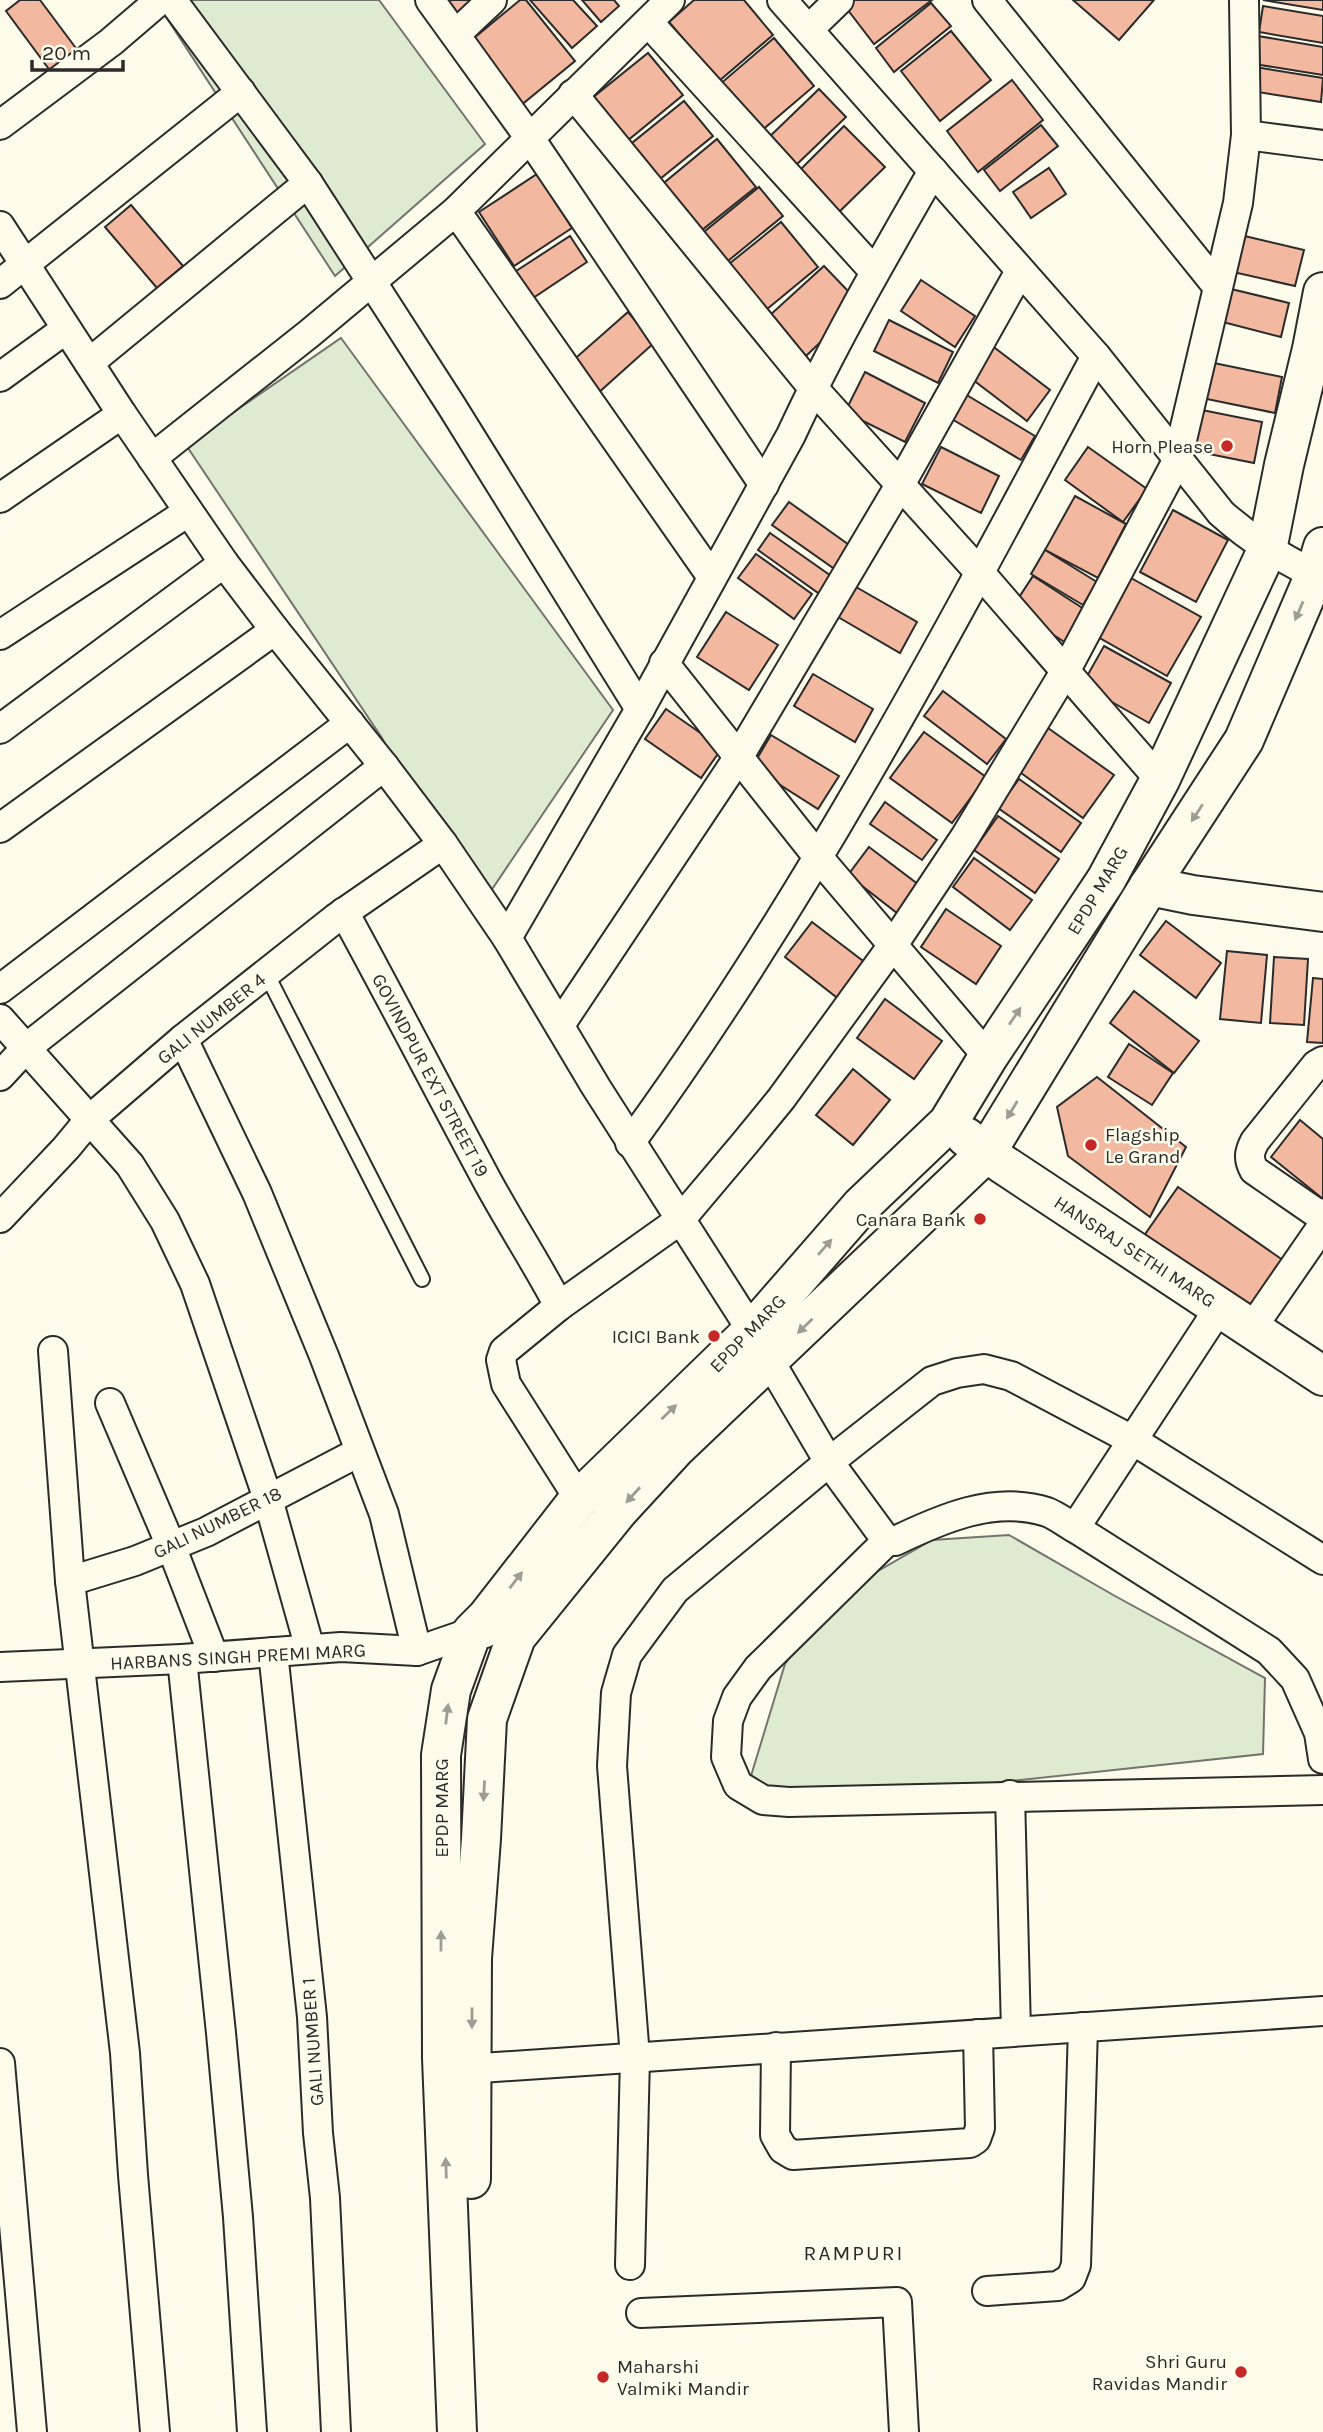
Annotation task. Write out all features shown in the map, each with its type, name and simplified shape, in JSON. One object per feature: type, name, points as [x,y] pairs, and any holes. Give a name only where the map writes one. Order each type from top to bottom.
[{"type":"main road","name":"EPDP MARG","points":[[457,2432],[457,2070],[472,1958],[487,1719],[500,1676],[516,1637],[618,1511],[668,1457],[760,1346],[861,1206],[948,1123],[988,1057],[1106,880],[1160,779],[1267,550],[1323,292]]},
{"type":"main road","name":"EPDP MARG","points":[[477,2432],[471,2203],[457,2070],[440,1755],[451,1690],[472,1632],[487,1618],[579,1499],[986,1153],[1149,886],[1244,740],[1320,567]]},
{"type":"main road","points":[[1149,886],[1193,895],[1323,912]]},
{"type":"main road","name":"HANSRAJ SETHI MARG","points":[[948,1123],[986,1153],[1323,1376]]},
{"type":"street","points":[[0,125],[111,42],[160,0]]},
{"type":"street","points":[[172,0],[308,183],[451,405],[640,709]]},
{"type":"street","points":[[430,0],[529,137],[764,485]]},
{"type":"street","points":[[456,34],[492,0]]},
{"type":"street","points":[[152,458],[310,333],[456,211],[670,0]]},
{"type":"street","points":[[782,0],[1096,356],[1221,513],[1267,550],[1320,567]]},
{"type":"street","points":[[809,29],[839,0]]},
{"type":"street","points":[[987,0],[1217,286]]},
{"type":"street","points":[[579,1499],[506,1384],[501,1360],[504,1351],[559,1306],[680,1220],[780,1098],[893,945],[965,837],[1066,670],[1177,461],[1238,203],[1245,135],[1244,0]]},
{"type":"street","points":[[648,22],[874,271]]},
{"type":"street","points":[[0,284],[242,92]]},
{"type":"street","points":[[573,94],[813,388],[981,574],[1160,779]]},
{"type":"street","points":[[1245,135],[1323,145]]},
{"type":"street","points":[[507,938],[640,709],[791,435],[874,271],[933,171]]},
{"type":"street","points":[[89,363],[308,183]]},
{"type":"street","points":[[456,211],[712,577]]},
{"type":"street","points":[[0,226],[188,512],[275,630],[443,844],[507,938],[630,1143],[760,1346],[829,1462],[887,1542]]},
{"type":"street","points":[[560,1025],[738,758],[900,485],[1020,271]]},
{"type":"street","points":[[0,377],[66,328]]},
{"type":"street","points":[[630,1143],[713,1023],[818,857],[981,574],[1096,356]]},
{"type":"street","points":[[0,498],[122,414]]},
{"type":"street","points":[[0,635],[188,512]]},
{"type":"street","points":[[0,729],[225,563]]},
{"type":"street","points":[[0,828],[275,630]]},
{"type":"street","points":[[664,663],[818,857],[988,1057]]},
{"type":"street","points":[[0,989],[350,723]]},
{"type":"street","points":[[0,1076],[26,1048],[384,766]]},
{"type":"street","name":"GALI NUMBER 4","points":[[0,1217],[90,1119],[183,1039],[344,912],[443,844]]},
{"type":"street","name":"GOVINDPUR EXT STREET 19","points":[[344,912],[414,1038],[482,1172],[559,1306]]},
{"type":"street","points":[[0,1019],[131,1165],[165,1221],[195,1284],[268,1499],[310,1649]]},
{"type":"street","points":[[183,1039],[257,1194],[298,1289],[384,1514],[417,1651]]},
{"type":"street","points":[[1323,1061],[1315,1065],[1250,1150],[1250,1161],[1254,1170],[1315,1212],[1323,1214]]},
{"type":"street","points":[[1252,1328],[1323,1224]]},
{"type":"street","points":[[1075,1528],[1220,1307]]},
{"type":"street","points":[[52,1351],[70,1581],[125,2053],[132,2175],[155,2432]]},
{"type":"street","points":[[630,2265],[635,2057],[612,1766],[616,1693],[627,1654],[675,1590],[829,1462],[932,1381],[984,1368],[1011,1376],[1134,1441],[1323,1560]]},
{"type":"street","points":[[110,1403],[171,1546],[214,1657]]},
{"type":"street","name":"GALI NUMBER 18","points":[[70,1581],[135,1561],[206,1532],[359,1452]]},
{"type":"street","points":[[1323,1759],[1319,1733],[1295,1678],[1269,1651],[1075,1528],[1048,1513],[1025,1507],[960,1513],[887,1542],[758,1668],[737,1697],[728,1721],[726,1757],[738,1785],[763,1800],[789,1802],[1323,1790]]},
{"type":"street","points":[[472,1632],[516,1637]]},
{"type":"street","name":"HARBANS SINGH PREMI MARG","points":[[0,1667],[182,1659],[341,1647],[417,1651],[472,1632]]},
{"type":"street","name":"GALI NUMBER 1","points":[[273,1652],[312,2017],[318,2133],[325,2198],[336,2432]]},
{"type":"street","points":[[182,1659],[231,2138],[252,2432]]},
{"type":"street","points":[[1010,1795],[1016,2031]]},
{"type":"street","points":[[457,2070],[1323,2011]]},
{"type":"street","points":[[987,2291],[1058,2286],[1070,2278],[1076,2265],[1083,2026]]},
{"type":"street","points":[[776,2048],[775,2134],[783,2149],[793,2155],[970,2143],[975,2139],[980,2127],[978,2034]]},
{"type":"street","points":[[0,2063],[32,2432]]},
{"type":"street","points":[[641,2313],[897,2302],[904,2432]]},
{"type":"lane","points":[[266,973],[422,1279]]},
{"type":"green space","points":[[155,0],[379,0],[485,144],[335,276]]},
{"type":"green space","points":[[341,338],[613,710],[476,913],[382,738],[186,445]]},
{"type":"green space","points":[[1009,1535],[1265,1678],[1263,1754],[964,1786],[747,1789],[785,1664],[838,1594],[932,1540]]},
{"type":"building","points":[[20,0],[40,0],[84,59],[57,80],[6,11]]},
{"type":"building","points":[[440,0],[479,0],[455,19]]},
{"type":"building","points":[[520,0],[526,0],[575,61],[520,106],[468,43]]},
{"type":"building","points":[[530,0],[573,0],[597,26],[572,48]]},
{"type":"building","points":[[582,0],[614,0],[619,6],[601,22]]},
{"type":"building","points":[[694,0],[744,0],[773,35],[719,81],[669,22]]},
{"type":"building","points":[[850,0],[932,0],[874,44],[844,5]]},
{"type":"building","points":[[1073,0],[1154,0],[1119,40]]},
{"type":"building","points":[[1263,0],[1323,0],[1323,10]]},
{"type":"building","points":[[931,3],[951,26],[894,72],[876,48]]},
{"type":"building","points":[[1263,6],[1323,16],[1323,43],[1259,32]]},
{"type":"building","points":[[951,31],[991,80],[940,121],[901,71]]},
{"type":"building","points":[[1258,36],[1323,47],[1323,75],[1254,64]]},
{"type":"building","points":[[774,38],[814,86],[759,133],[719,85]]},
{"type":"building","points":[[648,53],[683,95],[621,146],[586,103]]},
{"type":"building","points":[[1249,66],[1323,78],[1321,102],[1245,90]]},
{"type":"building","points":[[1012,80],[1043,120],[978,172],[947,131]]},
{"type":"building","points":[[819,89],[846,117],[792,169],[765,141]]},
{"type":"building","points":[[684,101],[713,136],[655,183],[627,147]]},
{"type":"building","points":[[1041,125],[1058,146],[1000,191],[984,170]]},
{"type":"building","points":[[844,126],[885,167],[833,218],[793,177]]},
{"type":"building","points":[[717,139],[756,187],[697,234],[659,187]]},
{"type":"building","points":[[1049,168],[1066,194],[1031,218],[1013,192]]},
{"type":"building","points":[[537,174],[572,228],[514,266],[479,212]]},
{"type":"building","points":[[759,187],[783,216],[723,265],[699,236]]},
{"type":"building","points":[[131,205],[183,266],[157,288],[105,227]]},
{"type":"building","points":[[781,222],[818,267],[761,314],[724,268]]},
{"type":"building","points":[[1232,233],[1304,250],[1295,286],[1224,270]]},
{"type":"building","points":[[570,236],[587,262],[530,300],[513,273]]},
{"type":"building","points":[[824,266],[848,291],[830,333],[806,356],[769,316]]},
{"type":"building","points":[[921,280],[975,316],[955,347],[901,311]]},
{"type":"building","points":[[1227,288],[1289,303],[1281,337],[1219,321]]},
{"type":"building","points":[[628,312],[654,343],[597,394],[570,363]]},
{"type":"building","points":[[889,320],[953,352],[938,383],[874,351]]},
{"type":"building","points":[[991,345],[1050,390],[1027,421],[968,376]]},
{"type":"building","points":[[1209,362],[1282,377],[1275,413],[1202,398]]},
{"type":"building","points":[[865,372],[925,403],[905,442],[845,412]]},
{"type":"building","points":[[960,391],[1035,436],[1021,460],[945,415]]},
{"type":"building","points":[[1192,408],[1262,422],[1254,463],[1184,449]]},
{"type":"building","points":[[941,447],[999,476],[981,513],[922,484]]},
{"type":"building","points":[[1088,447],[1147,489],[1123,522],[1065,480]]},
{"type":"building","points":[[1075,496],[1126,524],[1098,578],[1045,550]]},
{"type":"building","points":[[789,502],[852,547],[836,570],[772,525]]},
{"type":"building","points":[[1173,510],[1228,540],[1196,602],[1140,572]]},
{"type":"building","points":[[770,533],[834,578],[821,595],[758,550]]},
{"type":"building","points":[[1045,550],[1097,582],[1083,605],[1031,574]]},
{"type":"building","points":[[756,554],[812,594],[794,619],[738,578]]},
{"type":"building","points":[[1033,576],[1087,611],[1066,643],[1012,608]]},
{"type":"building","points":[[1131,578],[1201,617],[1167,676],[1098,637]]},
{"type":"building","points":[[856,587],[917,622],[900,653],[838,617]]},
{"type":"building","points":[[726,612],[778,645],[749,690],[697,657]]},
{"type":"building","points":[[1104,646],[1171,683],[1149,723],[1082,685]]},
{"type":"building","points":[[813,674],[873,709],[855,742],[794,706]]},
{"type":"building","points":[[943,691],[1006,739],[987,764],[924,716]]},
{"type":"building","points":[[666,709],[722,748],[701,778],[645,739]]},
{"type":"building","points":[[1048,728],[1114,775],[1083,818],[1017,770]]},
{"type":"building","points":[[924,732],[986,777],[952,823],[890,778]]},
{"type":"building","points":[[771,735],[839,776],[818,809],[752,767]]},
{"type":"building","points":[[1019,779],[1081,823],[1061,852],[998,808]]},
{"type":"building","points":[[885,802],[937,840],[922,860],[870,824]]},
{"type":"building","points":[[998,816],[1059,859],[1035,893],[974,850]]},
{"type":"building","points":[[869,847],[919,885],[897,913],[848,875]]},
{"type":"building","points":[[974,858],[1032,900],[1010,930],[953,887]]},
{"type":"building","points":[[946,909],[1001,946],[976,984],[921,947]]},
{"type":"building","points":[[1166,921],[1221,963],[1196,998],[1140,955]]},
{"type":"building","points":[[812,922],[867,964],[840,1000],[785,957]]},
{"type":"building","points":[[1227,951],[1267,955],[1261,1023],[1220,1019]]},
{"type":"building","points":[[1274,957],[1308,959],[1304,1025],[1270,1023]]},
{"type":"building","points":[[1313,978],[1323,979],[1323,1043],[1307,1042]]},
{"type":"building","points":[[1134,991],[1199,1041],[1174,1073],[1110,1023]]},
{"type":"building","points":[[885,999],[942,1041],[914,1079],[857,1038]]},
{"type":"building","points":[[1129,1044],[1173,1073],[1152,1105],[1108,1077]]},
{"type":"building","points":[[853,1069],[890,1100],[853,1145],[816,1115]]},
{"type":"building","points":[[1097,1077],[1186,1147],[1150,1217],[1068,1156],[1057,1107]]},
{"type":"building","points":[[1300,1120],[1323,1139],[1323,1199],[1271,1157]]},
{"type":"building","points":[[1178,1187],[1287,1263],[1250,1317],[1141,1240]]},
{"type":"place","name":"Horn Please","points":[[1227,446]]},
{"type":"place","name":"Flagship Le Grand","points":[[1091,1145]]},
{"type":"place","name":"Canara Bank","points":[[980,1219]]},
{"type":"place","name":"ICICI Bank","points":[[714,1336]]},
{"type":"place","name":"Shri Guru Ravidas Mandir","points":[[1241,2372]]},
{"type":"place","name":"Maharshi Valmiki Mandir","points":[[603,2377]]},
{"type":"district","name":"RAMPURI","points":[[854,2253]]}]
